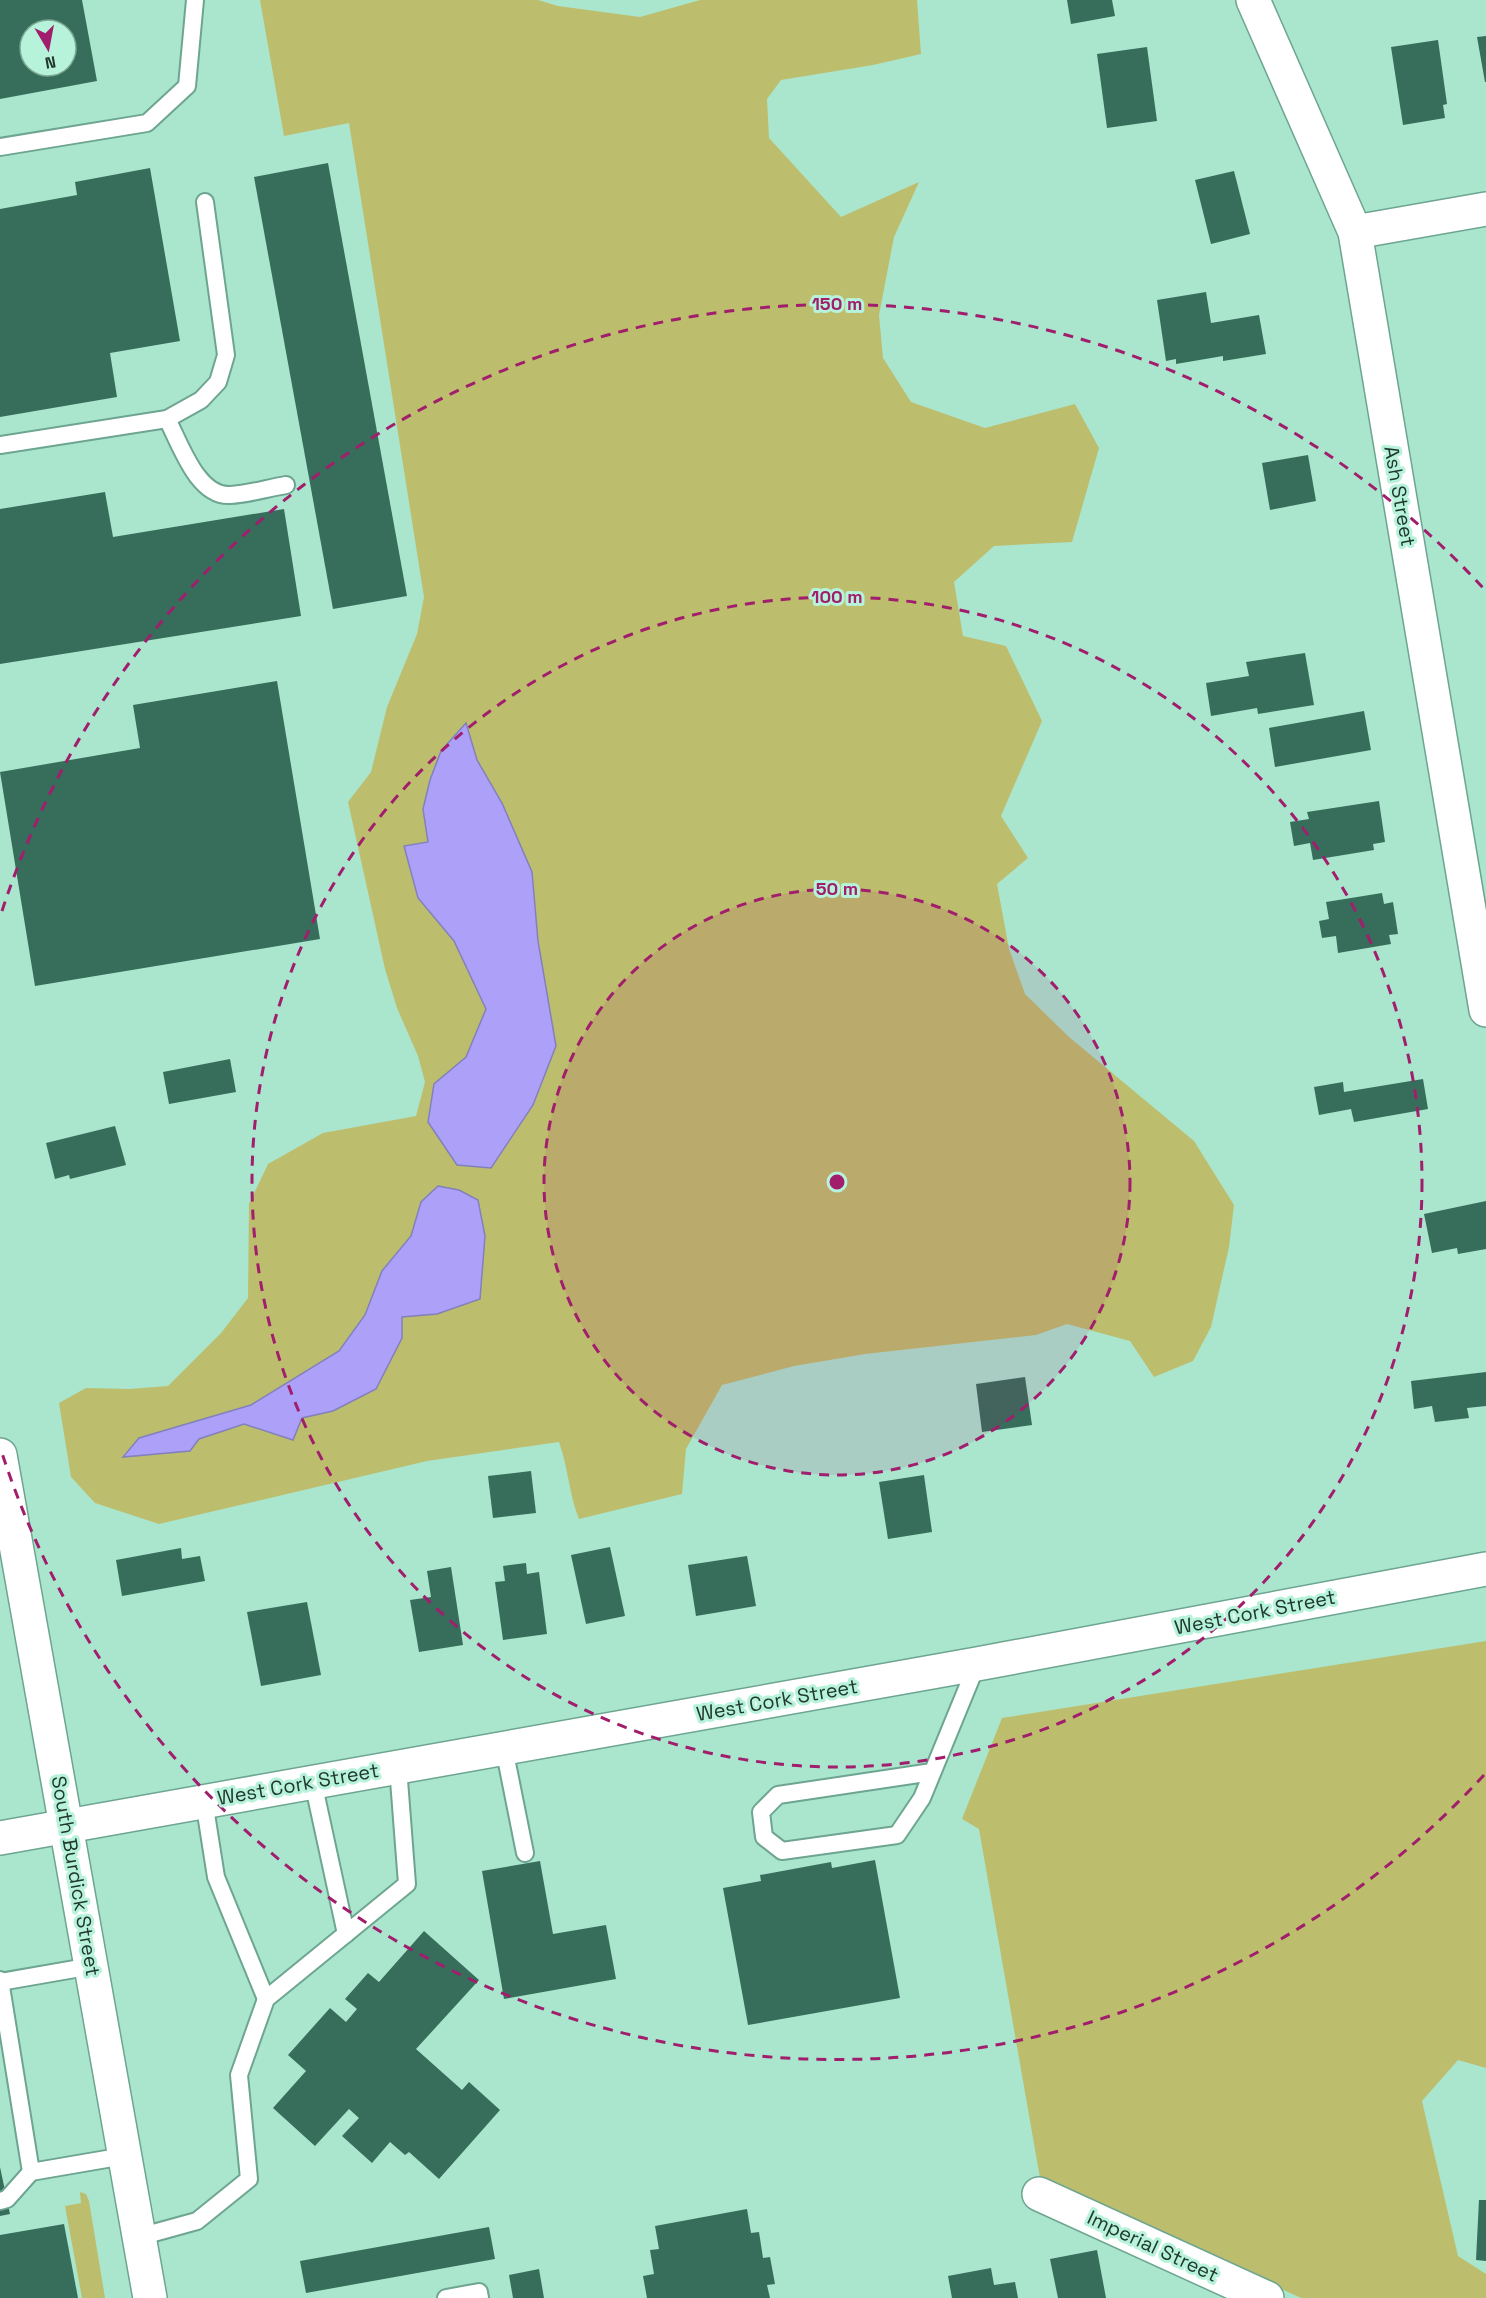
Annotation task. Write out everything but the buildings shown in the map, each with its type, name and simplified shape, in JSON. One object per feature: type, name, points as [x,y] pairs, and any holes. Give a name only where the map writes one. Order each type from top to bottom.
[{"type":"street","name":"Ash Street","points":[[1253,0],[1355,232],[1475,883],[1486,1010]]},
{"type":"street","points":[[1355,232],[1486,209]]},
{"type":"street","name":"South Burdick Street","points":[[0,1455],[9,1558],[67,1825],[150,2298]]},
{"type":"street","name":"West Cork Street","points":[[0,1838],[977,1664],[1486,1569]]},
{"type":"street","name":"Imperial Street","points":[[1039,2194],[1267,2298]]},
{"type":"lane","points":[[0,147],[147,123],[187,86],[195,0]]},
{"type":"lane","points":[[0,445],[167,419],[201,400],[218,382],[226,355],[205,202]]},
{"type":"lane","points":[[167,419],[197,474],[211,491],[228,495],[286,485]]},
{"type":"lane","points":[[933,1772],[778,1795],[761,1812],[764,1837],[782,1851],[897,1834],[922,1798],[933,1772],[977,1664]]},
{"type":"lane","points":[[504,1748],[525,1853]]},
{"type":"lane","points":[[139,2237],[197,2221],[249,2178],[239,2075],[266,1999],[406,1884],[398,1767]]},
{"type":"lane","points":[[313,1782],[346,1934]]},
{"type":"lane","points":[[204,1801],[216,1877],[266,1999]]},
{"type":"lane","points":[[31,2172],[4,2029],[0,1981],[92,1966]]},
{"type":"lane","points":[[0,2200],[7,2199],[31,2172],[124,2156]]},
{"type":"lane","points":[[446,2298],[479,2292],[480,2298]]},
{"type":"shaded area","points":[[260,0],[538,0],[558,6],[640,17],[700,0],[917,0],[921,54],[873,65],[781,80],[767,99],[769,138],[841,217],[919,182],[894,237],[879,315],[883,358],[911,402],[985,428],[1075,404],[1099,448],[1072,542],[994,546],[954,582],[963,636],[1006,646],[1042,721],[1001,816],[1028,858],[997,884],[1009,949],[1025,994],[1069,1037],[1194,1141],[1234,1205],[1229,1247],[1211,1327],[1193,1361],[1154,1377],[1130,1341],[1067,1324],[1036,1335],[865,1354],[794,1366],[722,1385],[686,1449],[682,1494],[579,1519],[559,1442],[427,1461],[159,1524],[95,1503],[71,1477],[59,1403],[86,1388],[129,1389],[168,1386],[221,1333],[248,1298],[249,1204],[268,1164],[323,1133],[416,1116],[425,1082],[418,1056],[397,1008],[385,969],[348,802],[371,772],[387,707],[417,634],[424,597],[349,123],[284,136]]},
{"type":"shaded area","points":[[466,723],[477,760],[502,803],[532,872],[538,941],[556,1046],[533,1105],[491,1168],[457,1165],[428,1122],[434,1084],[466,1057],[486,1009],[454,941],[418,898],[404,846],[428,842],[423,809],[430,780],[441,751]]},
{"type":"shaded area","points":[[438,1186],[459,1190],[478,1200],[485,1236],[480,1299],[437,1314],[402,1317],[402,1338],[376,1389],[333,1411],[302,1418],[293,1440],[244,1424],[199,1439],[190,1451],[123,1457],[139,1438],[251,1405],[339,1351],[365,1315],[382,1271],[411,1236],[421,1202]]},
{"type":"shaded area","points":[[1486,1641],[1486,2068],[1458,2060],[1422,2101],[1458,2256],[1486,2274],[1486,2298],[1301,2298],[1040,2178],[979,1829],[962,1819],[1002,1718]]},
{"type":"shaded area","points":[[80,2192],[86,2194],[89,2201],[105,2298],[82,2298],[65,2206],[81,2203]]}]
